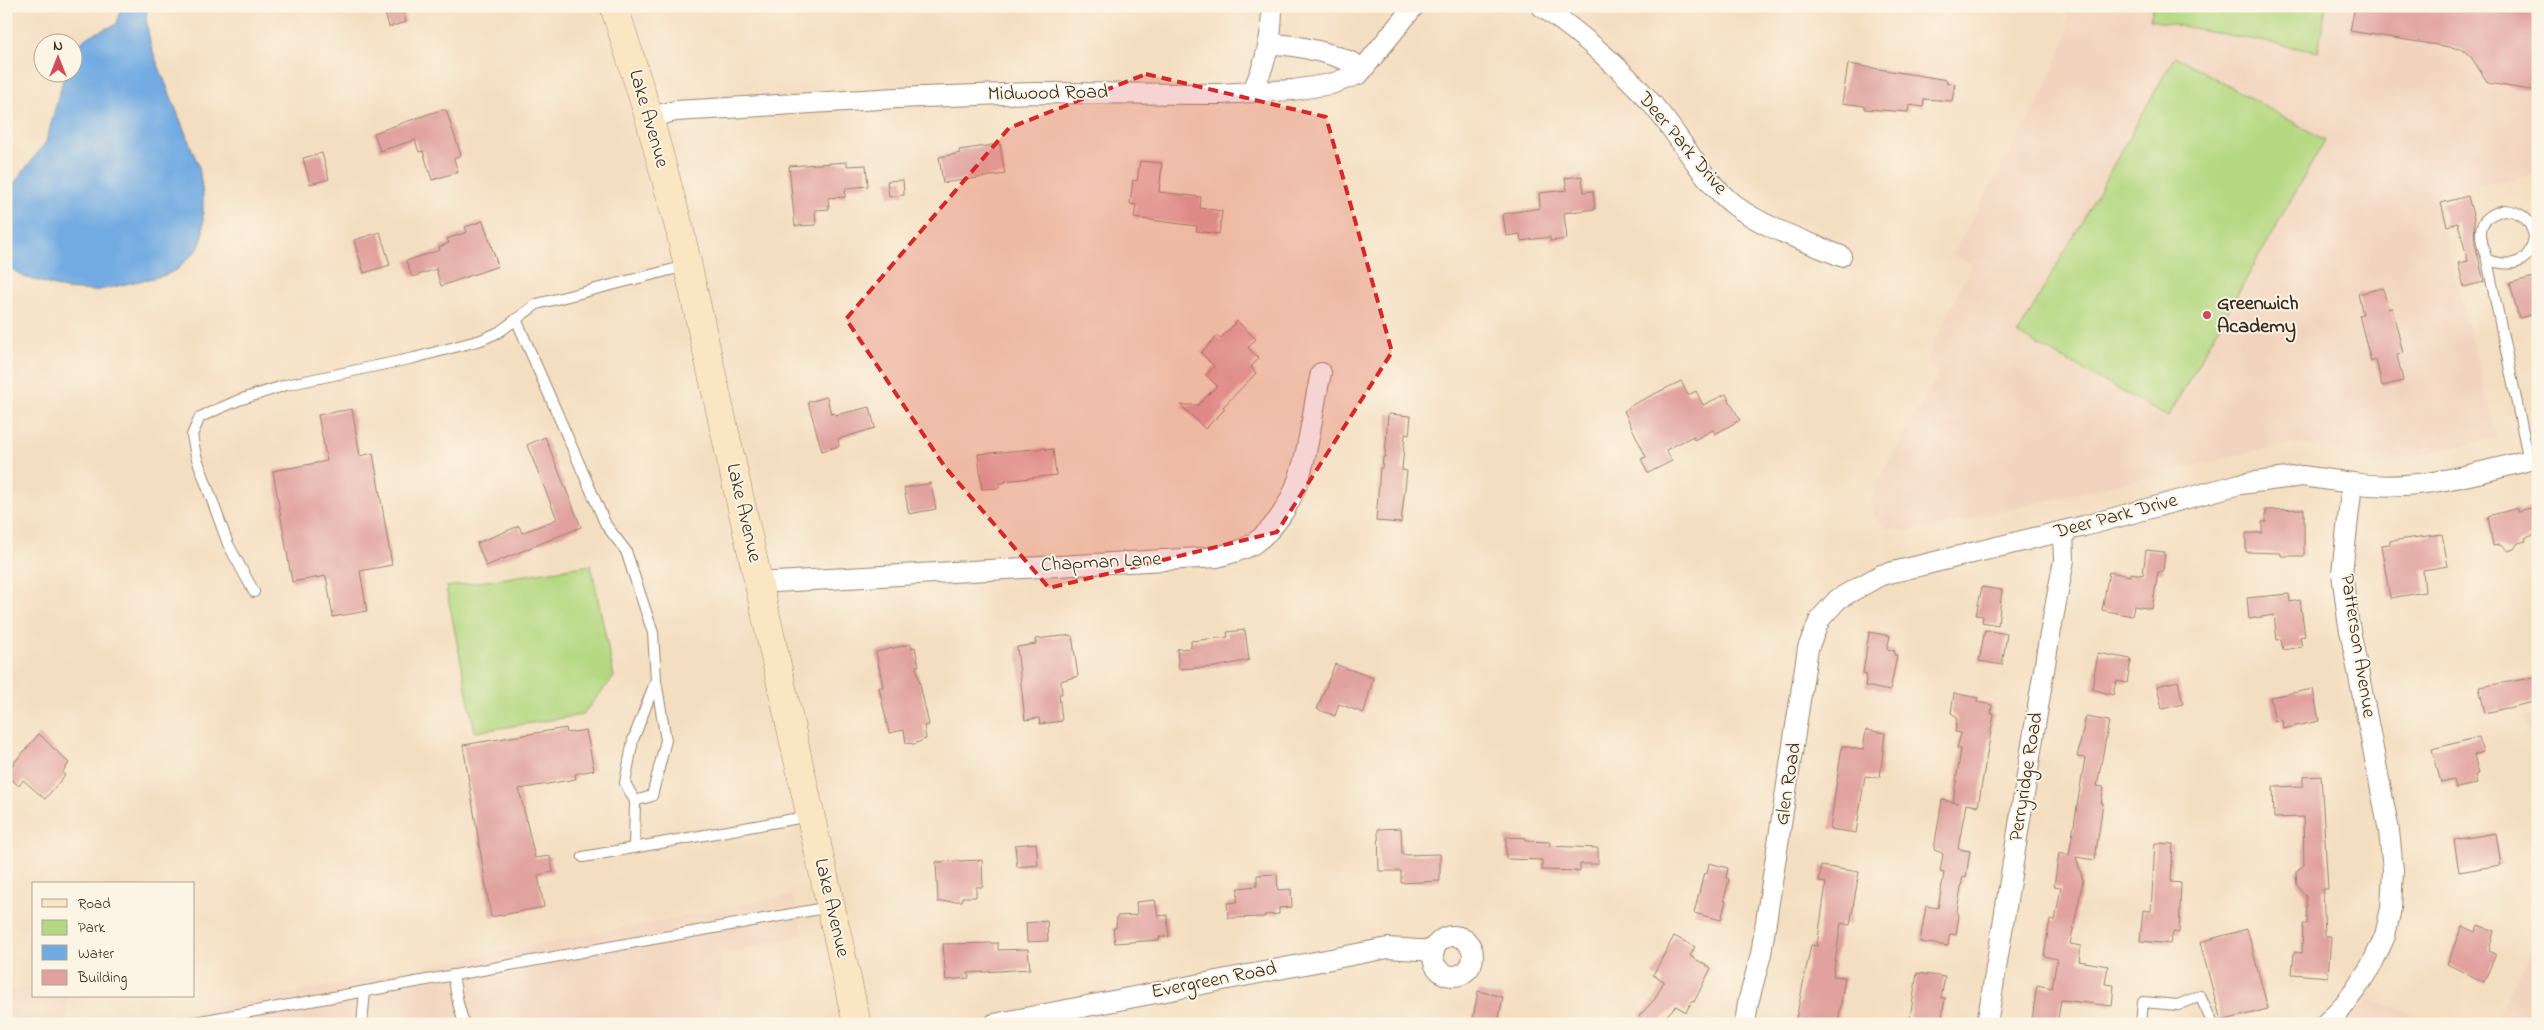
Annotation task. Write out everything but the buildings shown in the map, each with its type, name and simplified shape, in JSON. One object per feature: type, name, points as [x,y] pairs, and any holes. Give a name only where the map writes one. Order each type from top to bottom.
[{"type":"main road","name":"Lake Avenue","points":[[614,6],[649,117],[687,266],[857,1024]]},
{"type":"street","points":[[1252,92],[1264,67],[1270,44],[1272,6]]},
{"type":"street","name":"Deer Park Drive","points":[[1540,6],[1602,54],[1661,114],[1709,178],[1734,204],[1762,222],[1841,256]]},
{"type":"street","name":"Midwood Road","points":[[649,117],[676,111],[897,98],[1034,93],[1173,95],[1252,92],[1331,84],[1359,74],[1417,8]]},
{"type":"street","points":[[1270,44],[1291,46],[1341,58],[1363,69]]},
{"type":"street","name":"Chapman Lane","points":[[758,583],[1217,557],[1243,550],[1254,544],[1285,512],[1296,489],[1321,373]]},
{"type":"street","points":[[2352,483],[2395,487],[2448,480],[2533,460]]},
{"type":"street","name":"Deer Park Drive","points":[[1881,575],[2063,531],[2240,484],[2302,476],[2352,483]]},
{"type":"street","name":"Patterson Avenue","points":[[2325,1024],[2339,1011],[2356,989],[2372,964],[2385,936],[2391,908],[2393,870],[2389,831],[2348,620],[2342,573],[2352,483]]},
{"type":"street","name":"Perryridge Road","points":[[1987,1024],[2048,645],[2064,560],[2063,531]]},
{"type":"street","name":"Glen Road","points":[[1745,1024],[1748,1003],[1761,954],[1808,648],[1820,619],[1838,599],[1881,575]]},
{"type":"street","name":"Evergreen Road","points":[[994,1024],[1388,948],[1434,951]]},
{"type":"lane","points":[[2487,260],[2503,265],[2512,264],[2528,254],[2534,237],[2528,220],[2513,210],[2504,210],[2488,217],[2482,224],[2480,233],[2533,460]]},
{"type":"lane","points":[[254,592],[228,544],[196,456],[192,435],[200,417],[239,400],[286,385],[414,358],[481,340],[499,332],[537,304],[687,266]]},
{"type":"lane","points":[[516,319],[606,526],[626,551],[653,633],[656,680],[666,740],[652,796],[635,801]]},
{"type":"lane","points":[[634,848],[635,801],[626,783],[633,740],[656,680]]},
{"type":"lane","points":[[583,858],[811,816]]},
{"type":"lane","points":[[184,1024],[831,906]]},
{"type":"lane","points":[[453,975],[464,1024]]},
{"type":"lane","points":[[362,1024],[365,991]]},
{"type":"lane","points":[[2141,1024],[2143,1002],[2178,1005],[2200,996],[2213,1024]]},
{"type":"highlighted area","points":[[1146,74],[1326,117],[1392,352],[1277,532],[1049,588],[945,467],[846,319],[1009,128]]},
{"type":"shaded area","name":"Greenwich Academy","points":[[2067,6],[2538,6],[2538,174],[2434,194],[2497,438],[2389,459],[2290,443],[1954,523],[1909,531],[1887,528],[1875,517],[1871,502],[1875,488],[1939,372],[1924,365],[1972,264],[1952,255],[2041,97],[2068,33]]},
{"type":"shaded area","points":[[2538,714],[2538,767],[2524,717]]},
{"type":"shaded area","points":[[794,895],[803,935],[722,954],[717,1024],[131,1024]]},
{"type":"shaded area","points":[[2538,940],[2538,1024],[2492,1024]]},
{"type":"shaded area","points":[[6,989],[32,989],[32,998],[66,998],[67,1024],[6,1024]]},
{"type":"shaded area","points":[[2369,999],[2441,1024],[2344,1024]]},
{"type":"green space","points":[[2153,6],[2326,6],[2318,52],[2150,20]]},
{"type":"green space","points":[[2175,56],[2325,140],[2168,417],[2018,334]]},
{"type":"green space","points":[[591,565],[614,677],[582,715],[475,732],[446,587]]},
{"type":"water","points":[[121,6],[147,6],[146,20],[151,47],[199,167],[203,196],[203,237],[198,249],[178,269],[166,275],[95,291],[65,289],[24,277],[13,270],[6,257],[6,197],[12,186],[46,142],[63,82],[82,82],[82,42],[90,35],[117,24]]},
{"type":"place","name":"Greenwich Academy","points":[[2207,315]]}]
